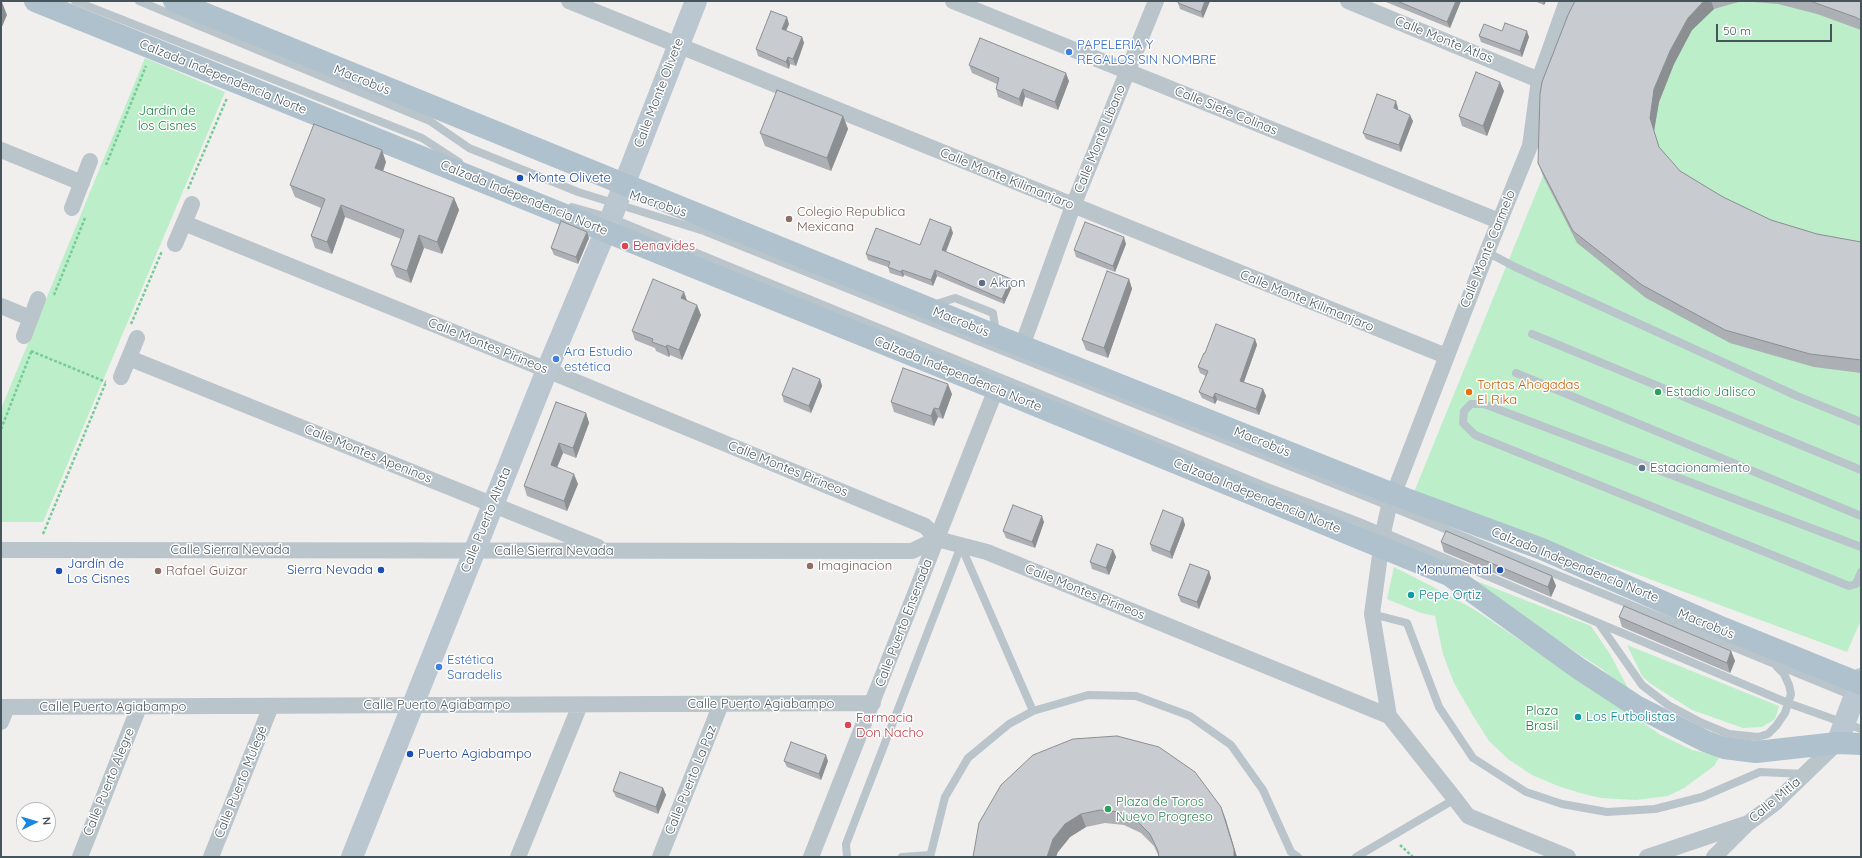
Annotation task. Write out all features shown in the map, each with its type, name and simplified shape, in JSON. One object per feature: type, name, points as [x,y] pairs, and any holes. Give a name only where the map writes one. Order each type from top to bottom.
[{"type":"main road","name":"Calzada Independencia Norte","points":[[35,1],[235,81],[614,209],[928,307],[1391,500],[1542,550],[1723,628],[1859,689]]},
{"type":"main road","name":"Calzada Independencia Norte","points":[[174,1],[208,7],[614,209],[996,389],[1382,540],[1449,575],[1578,668],[1636,706],[1705,740],[1724,748],[1756,752],[1848,732],[1861,744]]},
{"type":"street","name":"Calle Monte Kilimanjaro","points":[[569,1],[1446,356]]},
{"type":"street","name":"Calle Monte Olivete","points":[[614,209],[696,1]]},
{"type":"street","name":"Calle Siete Colinas","points":[[953,1],[1499,221]]},
{"type":"street","name":"Calle Monte Líbano","points":[[1022,346],[1073,206],[1156,1]]},
{"type":"street","name":"Calle Monte Atlas","points":[[1348,1],[1539,80]]},
{"type":"street","name":"Calle Monte Carmelo","points":[[1391,500],[1499,221],[1530,146],[1539,80],[1567,1]]},
{"type":"street","points":[[1,150],[82,182]]},
{"type":"street","points":[[79,210],[82,182],[90,161]]},
{"type":"street","points":[[175,244],[192,204]]},
{"type":"street","name":"Calle Puerto Altata","points":[[352,857],[492,505],[614,209]]},
{"type":"street","name":"Calle Montes Pirineos","points":[[184,223],[547,370],[925,526],[937,539],[987,552],[1389,716]]},
{"type":"street","points":[[29,340],[30,318],[45,300]]},
{"type":"street","points":[[1,306],[30,318]]},
{"type":"street","points":[[114,380],[129,358],[137,338]]},
{"type":"street","name":"Calle Montes Apeninos","points":[[129,358],[607,551]]},
{"type":"street","name":"Calle Puerto Ensenada","points":[[811,857],[996,389]]},
{"type":"street","points":[[1391,500],[1382,540],[1372,614],[1389,716],[1468,816],[1568,857]]},
{"type":"street","name":"Calle Sierra Nevada","points":[[1,550],[912,551],[937,539]]},
{"type":"street","points":[[1848,732],[1859,689]]},
{"type":"street","name":"Calle Puerto Agiabampo","points":[[4,707],[873,703]]},
{"type":"street","name":"Calle Puerto La Paz","points":[[660,857],[721,704]]},
{"type":"street","points":[[518,857],[580,705]]},
{"type":"street","name":"Calle Puerto Mulegé","points":[[211,857],[271,706]]},
{"type":"street","points":[[1,722],[4,707]]},
{"type":"street","name":"Calle Puerto Alegre","points":[[80,857],[139,707]]},
{"type":"street","name":"Calle Mitla","points":[[1714,857],[1747,824],[1775,803],[1848,732]]},
{"type":"street","points":[[1647,857],[1747,824]]},
{"type":"lane","points":[[75,1],[422,138],[459,163],[467,166]]},
{"type":"lane","name":"Macrobús","points":[[139,1],[430,121],[470,148],[578,192],[614,209],[1382,540],[1600,625],[1788,703],[1848,732]]},
{"type":"lane","name":"Macrobús","points":[[562,204],[614,209],[711,234],[1391,500],[1776,666],[1859,689]]},
{"type":"lane","points":[[1487,252],[1515,267],[1789,393],[1861,422]]},
{"type":"lane","points":[[1532,334],[1861,470]]},
{"type":"lane","points":[[1516,373],[1861,516]]},
{"type":"lane","points":[[1861,547],[1492,406],[1471,404],[1464,411],[1463,423],[1475,435],[1849,586],[1856,584],[1861,572]]},
{"type":"lane","points":[[961,546],[1033,710]]},
{"type":"lane","points":[[847,857],[846,844],[961,546]]},
{"type":"lane","points":[[1372,614],[1407,623],[1439,707],[1473,758],[1526,792],[1562,804],[1607,812],[1655,809],[1702,797],[1760,772],[1806,774]]},
{"type":"lane","points":[[1600,625],[1642,685],[1668,705],[1702,723],[1729,734],[1758,737],[1768,734],[1785,713],[1791,694],[1784,674],[1776,666]]},
{"type":"lane","points":[[902,857],[930,856],[945,797],[968,758],[1009,724],[1033,710],[1088,695],[1136,696],[1190,716],[1231,745],[1263,790],[1291,852],[1298,857]]},
{"type":"lane","points":[[1356,857],[1455,799]]},
{"type":"path","points":[[104,170],[153,49]]},
{"type":"path","points":[[217,121],[235,81]]},
{"type":"path","points":[[45,300],[79,210]]},
{"type":"path","points":[[1,429],[31,351],[29,340]]},
{"type":"path","points":[[31,351],[114,380]]},
{"type":"path","points":[[1392,836],[1413,857]]},
{"type":"green space","name":"Estadio Jalisco","points":[[1587,1],[1861,1],[1861,620],[1847,652],[1414,492],[1543,176],[1545,98]]},
{"type":"green space","name":"Jardín de los Cisnes","points":[[145,58],[225,92],[43,522],[1,522],[1,409]]},
{"type":"green space","name":"Plaza Brasil","points":[[1394,567],[1475,610],[1661,735],[1692,750],[1720,756],[1714,766],[1684,788],[1668,796],[1636,800],[1601,798],[1580,793],[1532,775],[1508,759],[1489,741],[1472,714],[1454,683],[1443,654],[1435,616],[1421,613],[1387,599]]},
{"type":"green space","points":[[1469,578],[1591,626],[1610,654],[1630,692],[1602,669],[1503,605]]},
{"type":"green space","points":[[1627,645],[1779,706],[1775,719],[1762,727],[1743,728],[1692,710],[1651,684],[1642,676]]},
{"type":"building","points":[[1178,1],[1205,1],[1201,12],[1178,3]]},
{"type":"building","points":[[1397,1],[1456,1],[1447,22]]},
{"type":"building","points":[[1575,1],[1704,1],[1688,18],[1670,51],[1654,89],[1650,118],[1659,147],[1680,171],[1723,197],[1771,220],[1817,234],[1861,242],[1861,360],[1810,354],[1725,330],[1642,285],[1573,231],[1538,163],[1540,94],[1542,82],[1568,15]]},
{"type":"building","points":[[1810,1],[1861,1],[1861,20],[1855,17]]},
{"type":"building","points":[[771,11],[787,17],[782,29],[802,37],[793,59],[788,57],[786,62],[756,49]]},
{"type":"building","points":[[1505,23],[1527,31],[1520,51],[1479,36],[1484,24],[1502,31]]},
{"type":"building","points":[[980,38],[1066,73],[1055,102],[1023,89],[1019,99],[996,89],[999,78],[969,65]]},
{"type":"building","points":[[1476,72],[1500,82],[1483,126],[1459,116]]},
{"type":"building","points":[[777,90],[843,116],[827,158],[760,133]]},
{"type":"building","points":[[1377,94],[1396,101],[1394,108],[1410,115],[1399,145],[1363,133]]},
{"type":"building","points":[[314,124],[382,150],[375,168],[454,198],[437,242],[419,235],[407,271],[391,265],[404,230],[341,205],[327,242],[311,236],[325,199],[290,185]]},
{"type":"building","points":[[930,219],[951,227],[942,250],[1011,279],[1002,299],[935,270],[931,280],[888,267],[890,262],[866,254],[876,228],[920,245]]},
{"type":"building","points":[[561,221],[587,232],[576,257],[551,248]]},
{"type":"building","points":[[1085,222],[1124,237],[1113,266],[1074,250]]},
{"type":"building","points":[[1107,271],[1129,279],[1104,348],[1082,340]]},
{"type":"building","points":[[653,279],[684,292],[681,298],[697,305],[679,350],[667,345],[666,347],[652,342],[653,339],[632,331]]},
{"type":"building","points":[[1216,324],[1255,339],[1240,381],[1263,389],[1256,409],[1215,393],[1213,398],[1199,392],[1208,371],[1198,367]]},
{"type":"building","points":[[793,368],[820,379],[809,406],[782,395]]},
{"type":"building","points":[[903,368],[948,384],[939,409],[934,408],[931,416],[891,402]]},
{"type":"building","points":[[556,402],[586,413],[573,448],[559,443],[551,465],[574,474],[564,501],[524,486]]},
{"type":"building","points":[[1013,505],[1042,516],[1032,542],[1003,531]]},
{"type":"building","points":[[1163,510],[1183,518],[1170,552],[1150,544]]},
{"type":"building","points":[[1446,531],[1552,576],[1548,587],[1441,542]]},
{"type":"building","points":[[1097,544],[1113,550],[1106,568],[1090,562]]},
{"type":"building","points":[[1190,564],[1209,571],[1197,602],[1178,595]]},
{"type":"building","points":[[1624,606],[1731,651],[1727,663],[1619,617]]},
{"type":"building","name":"Plaza de Toros Nuevo Progreso","points":[[1117,736],[1159,747],[1195,772],[1221,807],[1234,849],[1234,857],[1159,857],[1158,851],[1150,834],[1136,820],[1119,812],[1100,810],[1081,814],[1065,824],[1053,839],[1047,857],[973,857],[979,823],[1001,785],[1033,755],[1073,739]]},
{"type":"building","points":[[791,742],[826,755],[819,774],[784,761]]},
{"type":"building","points":[[620,772],[663,788],[656,807],[613,791]]},
{"type":"place","name":"PAPELERIA Y REGALOS SIN NOMBRE","points":[[1069,52]]},
{"type":"place","name":"Monte Olivete","points":[[520,178]]},
{"type":"place","name":"Colegio Republica Mexicana","points":[[789,219]]},
{"type":"place","name":"Benavides","points":[[625,246]]},
{"type":"place","name":"Akron","points":[[982,283]]},
{"type":"place","name":"Ara Estudio estética","points":[[556,359]]},
{"type":"place","name":"Tortas Ahogadas El Rika","points":[[1469,392]]},
{"type":"place","name":"Estadio Jalisco","points":[[1658,392]]},
{"type":"place","name":"Estacionamiento","points":[[1642,468]]},
{"type":"place","name":"Imaginacion","points":[[810,566]]},
{"type":"place","name":"Sierra Nevada","points":[[381,570]]},
{"type":"place","name":"Monumental","points":[[1500,570]]},
{"type":"place","name":"Jardín de Los Cisnes","points":[[59,571]]},
{"type":"place","name":"Rafael Guizar","points":[[158,571]]},
{"type":"place","name":"Pepe Ortiz","points":[[1411,595]]},
{"type":"place","name":"Estética Saradelis","points":[[439,667]]},
{"type":"place","name":"Los Futbolistas","points":[[1578,717]]},
{"type":"place","name":"Farmacia Don Nacho","points":[[848,725]]},
{"type":"place","name":"Puerto Agiabampo","points":[[410,754]]},
{"type":"place","name":"Plaza de Toros Nuevo Progreso","points":[[1108,809]]}]
